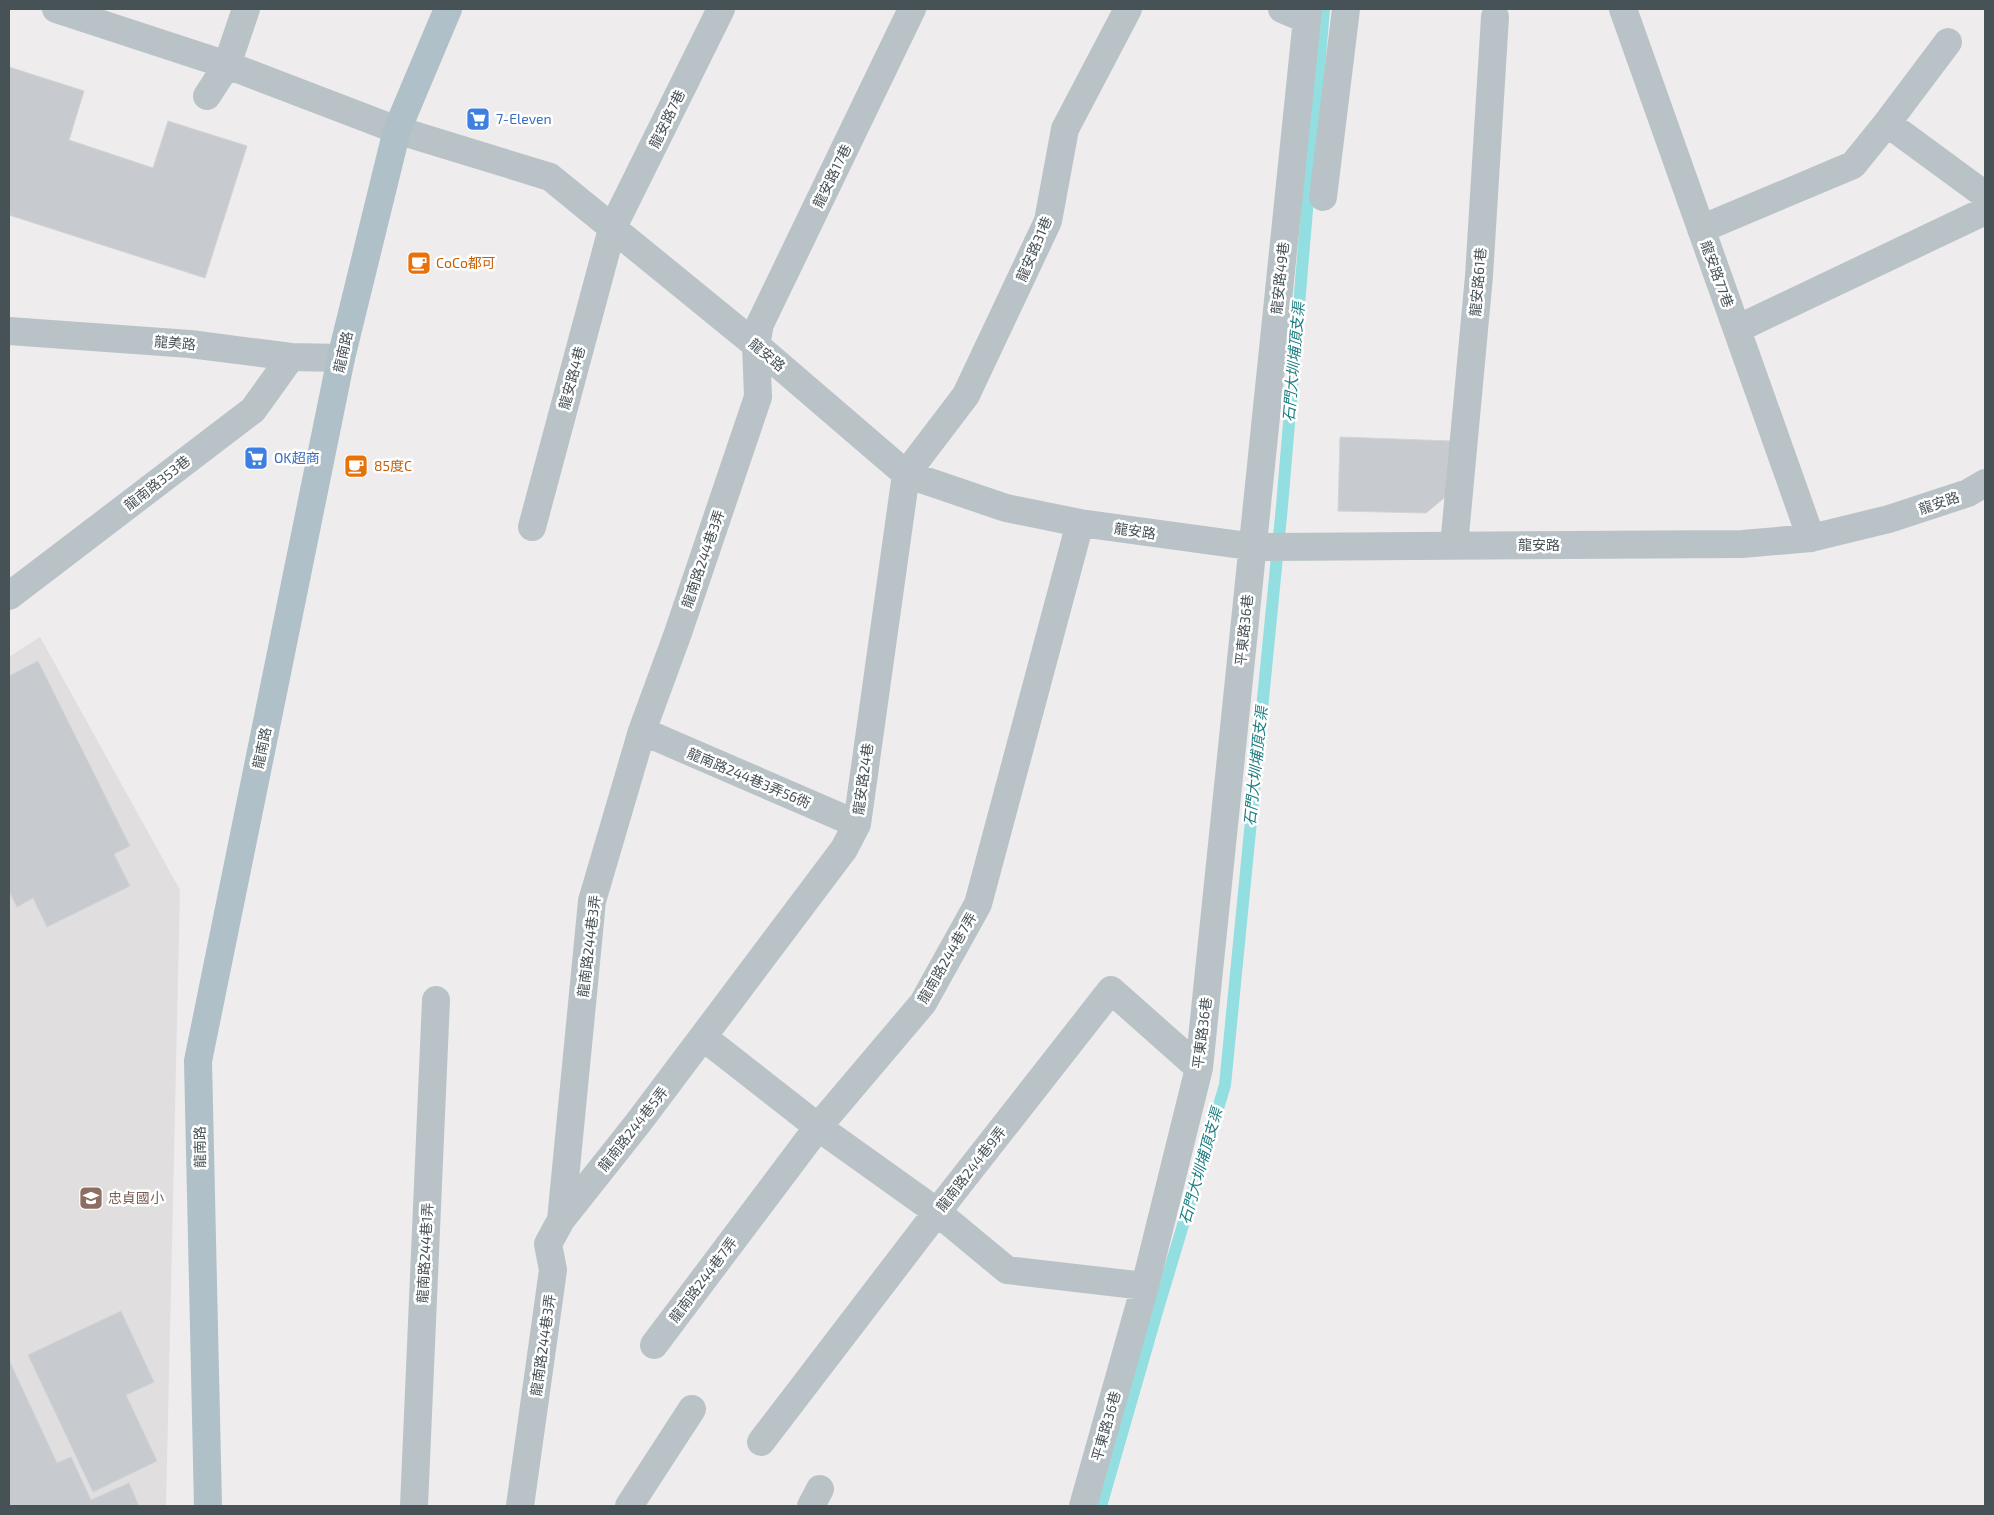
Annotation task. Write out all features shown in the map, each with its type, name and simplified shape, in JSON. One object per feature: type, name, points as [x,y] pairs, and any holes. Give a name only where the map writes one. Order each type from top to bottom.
[{"type":"main road","name":"龍南路","points":[[208,1506],[198,1062],[341,358],[397,130],[448,9]]},
{"type":"street","name":"龍安路","points":[[56,9],[227,65],[397,130],[550,177],[756,345],[906,474],[1006,508],[1080,523],[1263,547],[1742,544],[1811,538],[1889,520],[1979,490]]},
{"type":"street","points":[[207,96],[227,65],[246,9]]},
{"type":"street","name":"龍安路7巷","points":[[612,229],[721,9]]},
{"type":"street","name":"龍安路17巷","points":[[756,345],[760,324],[912,9]]},
{"type":"street","name":"龍安路31巷","points":[[906,474],[966,395],[1048,221],[1065,129],[1128,9]]},
{"type":"street","points":[[1323,197],[1346,9]]},
{"type":"street","name":"龍安路77巷","points":[[1623,9],[1811,538]]},
{"type":"street","name":"龍安路49巷","points":[[1263,547],[1298,12]]},
{"type":"street","name":"龍安路61巷","points":[[1454,546],[1479,276],[1495,17]]},
{"type":"street","points":[[1702,229],[1853,165],[1948,42]]},
{"type":"street","points":[[1887,123],[1985,195]]},
{"type":"street","points":[[1737,329],[1985,211]]},
{"type":"street","name":"龍安路4巷","points":[[532,527],[612,229]]},
{"type":"street","name":"龍美路","points":[[9,332],[190,344],[291,357],[341,358]]},
{"type":"street","name":"龍南路244巷3弄","points":[[520,1506],[553,1270],[548,1244],[561,1220],[592,901],[642,731],[678,633],[758,397],[756,345]]},
{"type":"street","name":"龍南路353巷","points":[[9,596],[253,410],[291,357]]},
{"type":"street","name":"龍安路24巷","points":[[703,1037],[844,849],[857,824],[906,474]]},
{"type":"street","name":"龍南路244巷7弄","points":[[654,1345],[818,1128],[923,1003],[978,904],[1080,523]]},
{"type":"street","name":"平東路36巷","points":[[1083,1506],[1145,1286],[1199,1068],[1263,547]]},
{"type":"street","name":"龍南路244巷3弄56衖","points":[[642,731],[857,824]]},
{"type":"street","name":"龍南路244巷9弄","points":[[761,1442],[937,1212],[1111,990],[1199,1068]]},
{"type":"street","name":"龍南路244巷1弄","points":[[414,1506],[436,1000]]},
{"type":"street","points":[[703,1037],[818,1128],[937,1212],[1007,1270],[1145,1286]]},
{"type":"street","name":"龍南路244巷5弄","points":[[561,1220],[703,1037]]},
{"type":"street","points":[[629,1506],[692,1409]]},
{"type":"shaded area","name":"忠貞國小","points":[[40,637],[180,890],[166,1506],[9,1506],[9,657]]},
{"type":"building","points":[[9,67],[84,91],[69,140],[153,168],[168,121],[247,146],[205,278],[9,215]]},
{"type":"building","points":[[1340,437],[1451,441],[1449,494],[1426,513],[1338,511]]},
{"type":"building","points":[[38,661],[130,846],[114,854],[130,886],[47,927],[33,898],[17,907],[9,891],[9,676]]},
{"type":"building","points":[[121,1311],[154,1382],[126,1395],[157,1461],[93,1492],[28,1355]]},
{"type":"building","points":[[9,1360],[57,1463],[71,1457],[91,1500],[129,1483],[139,1506],[9,1506]]},
{"type":"waterway","name":"石門大圳埔頂支渠","points":[[1101,1506],[1225,1085],[1282,506],[1324,9]]},
{"type":"place","name":"7-Eleven","points":[[478,119]]},
{"type":"place","name":"CoCo都可","points":[[419,263]]},
{"type":"place","name":"OK超商","points":[[256,458]]},
{"type":"place","name":"85度C","points":[[356,466]]},
{"type":"place","name":"忠貞國小","points":[[91,1198]]}]
